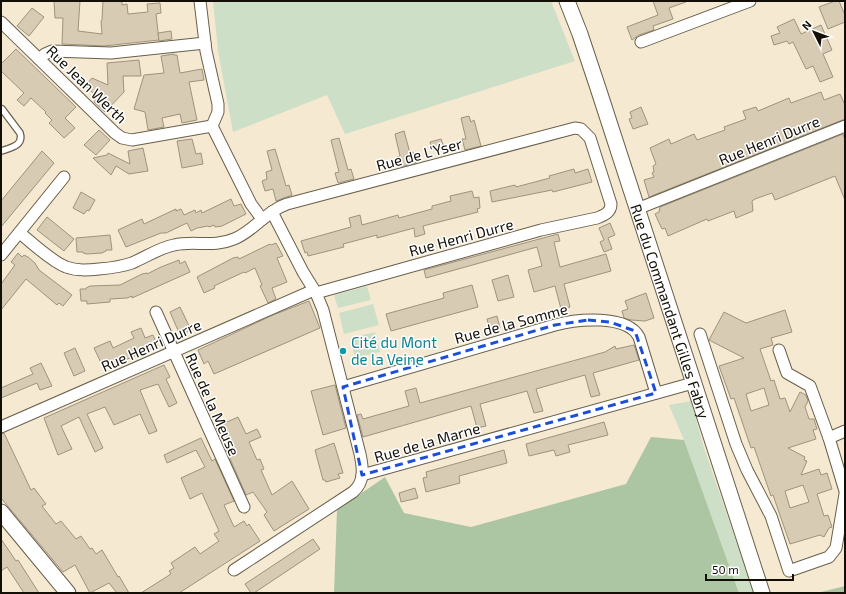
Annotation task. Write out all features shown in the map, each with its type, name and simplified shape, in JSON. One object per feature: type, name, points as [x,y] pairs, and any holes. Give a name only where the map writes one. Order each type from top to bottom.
[{"type":"street","points":[[200,1],[205,44],[218,104],[218,112],[212,126],[251,204],[262,219]]},
{"type":"street","name":"Rue du Commandant Gilles Fabry","points":[[567,1],[580,34]]},
{"type":"street","name":"Rue du Commandant Gilles Fabry","points":[[571,1],[580,34],[761,592]]},
{"type":"street","points":[[641,42],[750,1]]},
{"type":"street","name":"Rue Jean Werth","points":[[1,22],[115,133],[125,139],[132,140],[212,126]]},
{"type":"street","points":[[39,59],[52,51],[111,53],[205,44]]},
{"type":"street","name":"Rue Henri Durre","points":[[1,427],[315,292],[534,232],[598,218],[608,213],[611,207],[609,196],[590,138],[584,130],[575,128]]},
{"type":"street","name":"Rue de L'Yser","points":[[20,233],[62,265],[76,269],[90,270],[114,268],[128,264],[174,244],[213,244],[229,241],[246,232],[272,212],[287,204],[575,128]]},
{"type":"street","name":"Rue Henri Durre","points":[[637,209],[844,129]]},
{"type":"street","points":[[1,255],[64,177]]},
{"type":"street","points":[[272,212],[315,292],[325,315],[360,454],[362,475]]},
{"type":"street","name":"Rue de la Meuse","points":[[156,312],[244,507]]},
{"type":"street","name":"Rue de la Somme","points":[[343,387],[566,322],[588,320],[610,322],[632,328],[640,337],[656,393]]},
{"type":"street","points":[[700,334],[736,444],[747,470],[771,516],[789,571],[825,559],[834,552],[836,548],[845,492],[829,438],[810,386],[787,373],[779,350]]},
{"type":"street","name":"Rue de la Marne","points":[[234,570],[353,492],[360,483],[362,475],[693,383]]},
{"type":"street","points":[[829,438],[845,432]]},
{"type":"street","points":[[1,512],[68,593]]},
{"type":"lane","points":[[1,151],[15,146],[21,141],[20,133],[2,109]]},
{"type":"highlighted area","points":[[588,320],[610,322],[635,331],[656,393],[362,475],[343,387],[555,325]]},
{"type":"green space","points":[[213,1],[551,1],[575,61],[345,134],[327,95],[233,132],[218,51]]},
{"type":"green space","points":[[367,286],[371,300],[338,308],[334,295]]},
{"type":"green space","points":[[373,304],[379,325],[344,334],[339,313]]},
{"type":"green space","points":[[375,332],[380,352],[355,358],[350,338]]},
{"type":"green space","points":[[691,401],[704,448],[754,593],[739,593],[684,440],[669,405]]},
{"type":"green space","points":[[651,437],[684,440],[739,593],[334,593],[337,510],[385,477],[404,513],[471,527],[626,484]]},
{"type":"green space","points":[[845,586],[845,593],[817,593]]},
{"type":"building","points":[[54,1],[80,1],[78,31],[102,34],[101,21],[103,1],[122,1],[122,5],[127,4],[128,14],[148,12],[147,4],[160,3],[161,13],[156,14],[159,40],[104,46],[62,44],[63,18],[55,18]]},
{"type":"building","points":[[653,1],[686,2],[669,8],[673,19],[653,26],[654,30],[639,35],[632,40],[627,27],[658,15]]},
{"type":"building","points":[[839,1],[845,15],[845,22],[828,29],[819,7]]},
{"type":"building","points":[[32,8],[44,17],[29,36],[17,26]]},
{"type":"building","points":[[794,19],[801,34],[821,25],[832,50],[823,54],[833,77],[820,82],[813,66],[806,69],[793,42],[789,44],[787,41],[774,45],[771,36],[780,33],[777,27]]},
{"type":"building","points":[[171,31],[172,39],[159,41],[158,33]]},
{"type":"building","points":[[16,49],[76,107],[65,118],[75,128],[64,138],[49,123],[52,120],[45,113],[46,112],[31,98],[24,106],[17,100],[24,93],[1,71],[1,64]]},
{"type":"building","points":[[177,55],[180,73],[202,69],[204,80],[189,82],[197,120],[182,123],[180,114],[162,118],[164,127],[148,130],[145,112],[134,109],[144,75],[164,73],[161,56]]},
{"type":"building","points":[[139,60],[141,76],[123,76],[124,92],[105,112],[94,102],[98,97],[85,86],[92,78],[108,85],[107,63]]},
{"type":"building","points":[[821,92],[824,100],[840,94],[845,105],[845,119],[649,197],[644,180],[654,177],[652,173],[654,172],[653,166],[656,164],[650,148],[669,139],[671,144],[694,134],[697,140],[725,130],[724,127],[746,119],[743,111],[756,107],[758,111],[789,98],[791,103]]},
{"type":"building","points":[[641,107],[648,124],[633,129],[629,119],[632,118],[630,112]]},
{"type":"building","points":[[469,116],[471,122],[474,120],[481,146],[465,150],[462,139],[466,139],[461,118]]},
{"type":"building","points":[[99,130],[110,140],[96,155],[84,145]]},
{"type":"building","points":[[404,131],[410,153],[413,152],[416,163],[400,167],[397,157],[400,156],[395,134]]},
{"type":"building","points":[[843,134],[845,140],[845,200],[835,176],[775,200],[772,193],[755,199],[752,201],[753,211],[736,218],[734,211],[708,221],[707,219],[668,236],[665,228],[662,229],[655,214],[659,212],[660,207]]},
{"type":"building","points":[[339,138],[348,170],[351,169],[354,179],[338,183],[335,173],[339,172],[331,140]]},
{"type":"building","points":[[192,139],[196,154],[201,153],[203,164],[182,168],[177,141]]},
{"type":"building","points":[[441,139],[444,147],[432,150],[430,142]]},
{"type":"building","points":[[143,148],[148,171],[129,174],[116,166],[111,175],[93,158],[107,155],[108,153],[130,164],[128,151]]},
{"type":"building","points":[[275,149],[286,186],[289,185],[292,195],[276,201],[273,189],[265,191],[262,181],[267,179],[266,172],[272,170],[267,151]]},
{"type":"building","points":[[42,151],[54,163],[1,227],[1,201]]},
{"type":"building","points":[[574,169],[575,173],[588,169],[592,182],[553,192],[552,190],[492,202],[490,191],[515,185],[516,187],[550,178],[549,176]]},
{"type":"building","points":[[472,191],[474,198],[479,197],[480,208],[477,209],[478,212],[423,226],[425,234],[415,237],[414,228],[377,238],[377,235],[343,244],[344,247],[308,256],[307,252],[305,253],[301,241],[351,227],[349,218],[360,215],[362,225],[398,215],[399,218],[432,209],[432,206],[451,201],[450,196]]},
{"type":"building","points":[[81,192],[95,200],[89,211],[87,210],[84,214],[73,208]]},
{"type":"building","points":[[231,199],[234,206],[241,204],[246,214],[222,226],[215,227],[214,225],[197,228],[191,231],[187,223],[166,233],[161,233],[126,247],[118,230],[142,219],[144,224],[176,209],[176,211],[181,209],[184,215],[195,210],[196,213],[201,210],[202,213]]},
{"type":"building","points":[[47,217],[74,239],[64,251],[37,230]]},
{"type":"building","points":[[610,223],[615,235],[608,238],[612,249],[604,252],[600,242],[604,240],[599,228]]},
{"type":"building","points":[[558,234],[560,241],[554,242],[560,267],[606,254],[611,271],[564,284],[570,307],[561,309],[555,286],[534,292],[528,270],[542,266],[537,247],[426,278],[424,270]]},
{"type":"building","points":[[110,235],[112,250],[106,250],[102,253],[87,254],[77,252],[76,238]]},
{"type":"building","points":[[276,243],[283,256],[277,258],[287,282],[272,288],[276,299],[268,303],[260,286],[262,285],[255,268],[214,286],[215,288],[204,293],[197,277],[233,258],[238,257],[239,259],[270,244]]},
{"type":"building","points":[[18,253],[22,257],[24,255],[28,257],[35,263],[39,270],[72,295],[63,306],[59,303],[57,305],[26,279],[1,310],[1,284],[15,265],[11,262]]},
{"type":"building","points":[[179,260],[180,264],[185,261],[190,272],[132,298],[132,296],[127,298],[110,299],[110,302],[87,304],[87,301],[81,301],[80,289],[86,289],[90,286],[120,285],[142,274],[147,274]]},
{"type":"building","points":[[508,275],[514,297],[498,301],[492,280]]},
{"type":"building","points":[[472,285],[478,307],[391,331],[386,314],[444,298],[443,293]]},
{"type":"building","points":[[646,293],[654,318],[645,321],[624,318],[622,311],[628,309],[625,301]]},
{"type":"building","points":[[309,301],[320,328],[214,374],[208,361],[204,364],[198,350],[273,315]]},
{"type":"building","points":[[180,307],[191,330],[180,335],[170,312]]},
{"type":"building","points":[[785,310],[792,332],[771,338],[773,345],[760,349],[771,381],[774,380],[780,399],[785,398],[790,412],[800,392],[806,395],[808,401],[805,407],[809,419],[814,419],[817,429],[813,430],[816,439],[788,448],[805,457],[804,460],[807,461],[801,475],[819,469],[821,475],[827,473],[832,489],[817,494],[824,516],[828,515],[832,527],[829,528],[824,537],[820,535],[790,544],[754,447],[751,448],[734,398],[731,399],[719,366],[744,358],[709,340],[724,312],[746,323]],"holes":[[[764,388],[769,405],[751,411],[746,394]],[[803,485],[809,502],[790,508],[785,491]]]},
{"type":"building","points":[[497,316],[500,328],[490,330],[487,319]]},
{"type":"building","points":[[141,328],[145,338],[153,335],[158,346],[104,369],[94,348],[110,341],[113,348],[134,338],[131,332]]},
{"type":"building","points":[[634,345],[639,360],[593,373],[600,395],[591,397],[585,375],[536,389],[543,411],[534,413],[527,391],[480,404],[486,426],[477,428],[471,406],[363,437],[357,415],[361,414],[363,419],[409,406],[405,391],[416,388],[420,403],[605,352],[615,346],[616,349]]},
{"type":"building","points":[[75,348],[85,371],[74,376],[64,353]]},
{"type":"building","points":[[41,363],[52,386],[40,390],[37,383],[1,398],[1,388],[33,374],[30,368]]},
{"type":"building","points":[[164,365],[170,377],[166,379],[177,403],[169,407],[158,384],[140,390],[157,431],[149,434],[140,414],[114,425],[105,407],[87,414],[103,448],[95,452],[79,417],[61,426],[72,449],[58,455],[44,418]]},
{"type":"building","points":[[335,385],[346,428],[323,435],[311,391]]},
{"type":"building","points":[[238,417],[246,434],[257,429],[261,437],[249,442],[257,460],[260,459],[264,469],[261,470],[272,495],[292,481],[309,509],[274,531],[264,515],[267,512],[253,492],[246,495],[216,427]]},
{"type":"building","points":[[604,422],[608,435],[568,445],[570,452],[556,456],[554,450],[529,456],[526,444]]},
{"type":"building","points":[[4,433],[31,490],[34,488],[46,504],[42,506],[56,524],[61,521],[76,539],[81,536],[90,549],[92,548],[96,554],[102,550],[129,593],[117,593],[109,583],[90,593],[75,565],[63,572],[1,498],[1,434]]},
{"type":"building","points":[[201,438],[212,461],[215,459],[234,501],[224,505],[234,527],[244,521],[247,526],[249,524],[260,541],[179,593],[141,593],[171,574],[169,571],[174,568],[171,563],[195,547],[200,554],[219,541],[214,534],[219,531],[202,493],[190,499],[181,478],[205,467],[196,450],[167,463],[164,455]]},
{"type":"building","points":[[334,443],[343,473],[338,474],[340,478],[326,482],[323,480],[315,450]]},
{"type":"building","points":[[504,450],[507,463],[459,476],[460,483],[426,492],[423,478],[427,477],[426,472]]},
{"type":"building","points":[[415,488],[418,498],[401,502],[399,493]]},
{"type":"building","points":[[1,539],[16,561],[18,560],[39,593],[24,593],[7,567],[1,571]]},
{"type":"building","points":[[313,539],[320,549],[254,593],[251,593],[245,584]]},
{"type":"place","name":"Cité du Mont de la Veine","points":[[343,351]]}]
